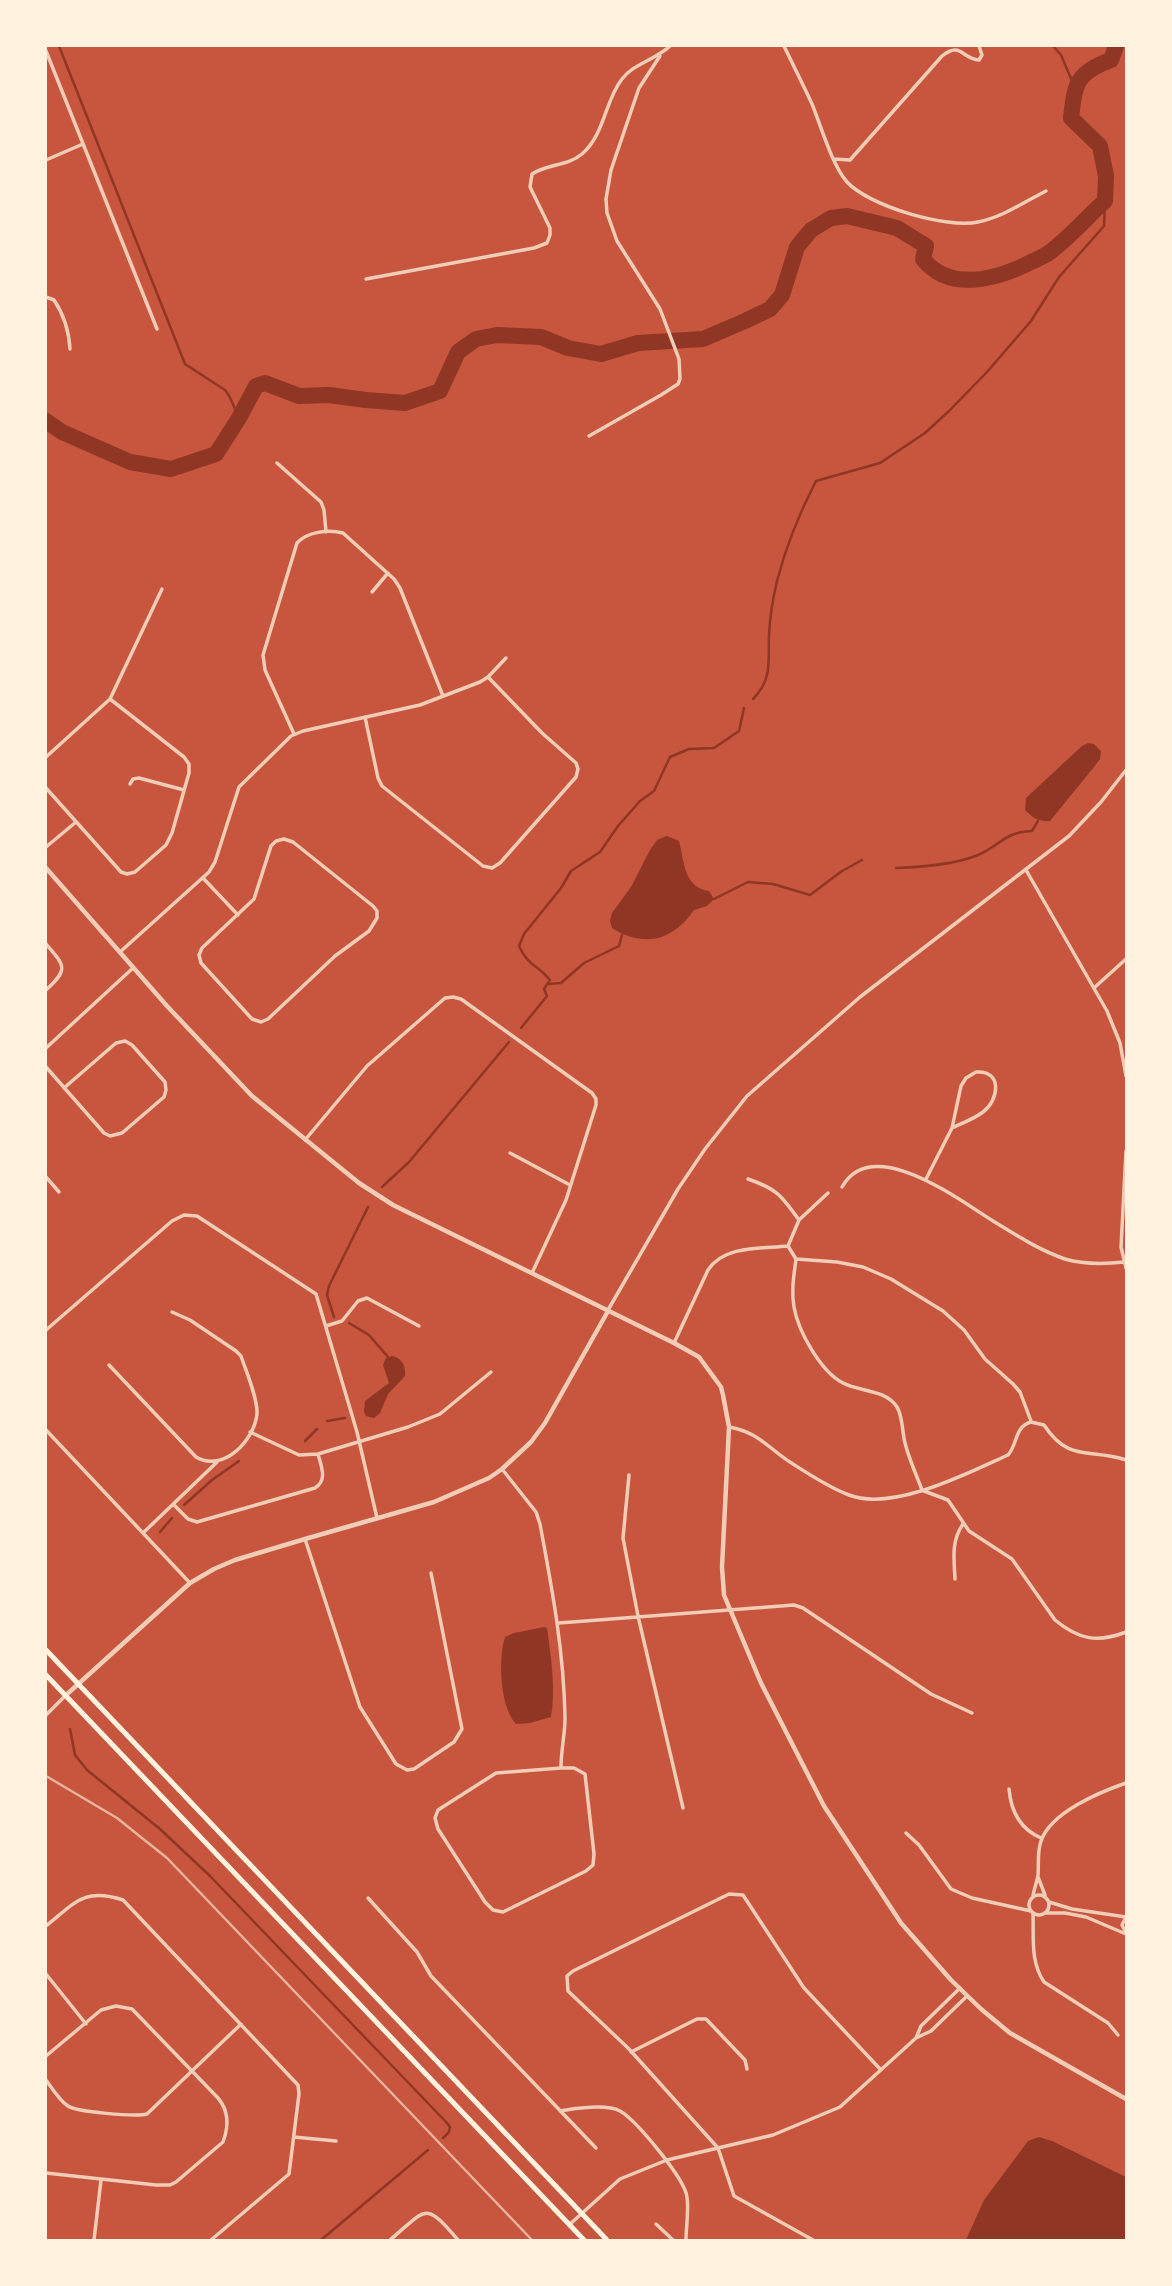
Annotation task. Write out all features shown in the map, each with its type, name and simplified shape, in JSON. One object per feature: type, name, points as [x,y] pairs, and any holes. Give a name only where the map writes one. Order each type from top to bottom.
[{"type":"main road","points":[[46,1650],[607,2241]]},
{"type":"main road","points":[[46,1675],[584,2241]]},
{"type":"street","points":[[589,436],[678,384],[681,367],[668,328],[652,294],[617,242],[607,213],[606,199],[611,170],[639,88],[660,56],[670,46]]},
{"type":"street","points":[[784,46],[812,103],[834,159],[847,182],[874,201],[951,223],[976,223],[1000,215],[1046,191]]},
{"type":"street","points":[[834,159],[850,160],[942,56],[949,51],[958,50],[979,60],[982,55],[979,46]]},
{"type":"street","points":[[46,51],[157,329]]},
{"type":"street","points":[[366,279],[534,248],[547,243],[550,228],[530,187],[532,174],[570,161],[584,152],[592,143],[606,116],[620,82],[629,72],[660,56]]},
{"type":"street","points":[[46,160],[83,144]]},
{"type":"street","points":[[46,297],[54,300],[62,314],[70,349]]},
{"type":"street","points":[[277,463],[321,502],[326,532]]},
{"type":"street","points":[[294,734],[265,670],[263,654],[296,543],[306,535],[343,533],[397,583],[407,600],[443,696]]},
{"type":"street","points":[[372,592],[388,573]]},
{"type":"street","points":[[46,757],[110,699],[162,589]]},
{"type":"street","points":[[120,952],[203,878],[215,862],[239,787],[294,734],[420,705],[488,677],[506,658]]},
{"type":"street","points":[[365,717],[382,786],[483,866],[492,868],[500,863],[576,777],[578,769],[488,677]]},
{"type":"street","points":[[46,788],[119,870],[131,873],[139,869],[166,845],[190,770],[187,759],[110,699]]},
{"type":"street","points":[[46,1715],[190,1583],[228,1563],[451,1497],[502,1469],[531,1442],[545,1423],[685,1179],[729,1116],[747,1096],[860,997],[1069,836],[1126,770]]},
{"type":"street","points":[[130,784],[133,779],[139,778],[184,790]]},
{"type":"street","points":[[46,847],[76,822]]},
{"type":"street","points":[[284,839],[293,842],[373,906],[377,918],[369,931],[335,956],[301,985],[268,1019],[261,1022],[251,1019],[199,958],[202,948],[238,915],[256,896],[271,846],[284,839]]},
{"type":"street","points":[[46,868],[229,1074],[305,1140],[373,1193],[699,1357],[720,1387],[729,1427],[722,1567],[724,1595],[761,1683],[824,1806],[901,1923],[967,1996],[1010,2033],[1126,2099]]},
{"type":"street","points":[[1026,870],[1095,987],[1114,1025],[1125,1062],[1126,1076]]},
{"type":"street","points":[[203,878],[238,915]]},
{"type":"street","points":[[46,944],[63,968],[60,978],[46,990]]},
{"type":"street","points":[[1095,987],[1126,959]]},
{"type":"street","points":[[46,1048],[134,968]]},
{"type":"street","points":[[305,1140],[379,1056],[442,1000],[457,997],[595,1096],[596,1105],[571,1185],[532,1273]]},
{"type":"street","points":[[46,1067],[64,1088],[104,1133],[113,1137],[122,1133],[161,1099],[166,1086],[132,1045],[121,1041],[64,1088]]},
{"type":"street","points":[[926,1180],[952,1128],[963,1082],[976,1072],[988,1073],[993,1078],[997,1091],[990,1105],[976,1117],[952,1128]]},
{"type":"street","points":[[1126,1151],[1121,1247],[1126,1268]]},
{"type":"street","points":[[510,1153],[571,1185]]},
{"type":"street","points":[[842,1187],[855,1172],[873,1167],[897,1169],[926,1180],[1020,1238],[1067,1260],[1111,1264],[1124,1262]]},
{"type":"street","points":[[46,1177],[59,1192]]},
{"type":"street","points":[[748,1179],[779,1194],[799,1220]]},
{"type":"street","points":[[788,1245],[799,1220],[828,1193]]},
{"type":"street","points":[[46,1330],[178,1216],[197,1216],[316,1294],[378,1518]]},
{"type":"street","points":[[674,1343],[708,1270],[716,1260],[733,1252],[788,1245]]},
{"type":"street","points":[[788,1245],[796,1259],[793,1298],[803,1333],[831,1375],[841,1383],[881,1395],[896,1405],[905,1442],[922,1490],[948,1500],[969,1531],[1012,1559],[1055,1620],[1085,1637],[1097,1640],[1126,1632]]},
{"type":"street","points":[[796,1259],[851,1264],[870,1270],[891,1279],[943,1311],[964,1330],[985,1359],[1013,1384],[1025,1404],[1031,1422]]},
{"type":"street","points":[[326,1326],[342,1321],[358,1301],[367,1298],[419,1326]]},
{"type":"street","points":[[143,1533],[217,1462],[241,1448],[257,1411],[236,1350],[190,1320],[172,1312]]},
{"type":"street","points":[[109,1365],[196,1457],[217,1462]]},
{"type":"street","points":[[250,1432],[299,1455],[318,1454],[408,1427],[440,1414],[491,1372]]},
{"type":"street","points":[[729,1427],[754,1433],[786,1460],[849,1495],[867,1499],[910,1495],[1008,1455],[1020,1429],[1031,1422],[1044,1425],[1054,1440],[1076,1452],[1126,1460]]},
{"type":"street","points":[[46,1430],[190,1583]]},
{"type":"street","points":[[173,1504],[188,1519],[197,1522],[316,1488],[323,1478],[318,1454]]},
{"type":"street","points":[[502,1469],[533,1508],[539,1520],[559,1623],[565,1720],[561,1768]]},
{"type":"street","points":[[629,1475],[623,1538],[638,1616],[683,1808]]},
{"type":"street","points":[[955,1579],[954,1545],[963,1524]]},
{"type":"street","points":[[305,1539],[360,1707],[396,1764],[407,1770],[414,1769],[454,1742],[462,1729],[431,1573]]},
{"type":"street","points":[[559,1623],[788,1604],[799,1606],[931,1694],[972,1713]]},
{"type":"street","points":[[561,1768],[574,1768],[585,1774],[593,1865],[503,1912],[493,1910],[485,1902],[438,1829],[436,1815],[443,1806],[496,1773],[561,1768]]},
{"type":"street","points":[[1014,1906],[1029,1902],[1033,1896],[1038,1877],[1041,1838],[1083,1800],[1126,1783]]},
{"type":"street","points":[[1009,1788],[1010,1801],[1016,1816],[1024,1828],[1041,1838]]},
{"type":"street","points":[[906,1833],[919,1845],[951,1889],[972,1898],[1032,1912],[1086,1917],[1126,1934]]},
{"type":"street","points":[[1034,1926],[1049,1908],[1038,1877]]},
{"type":"street","points":[[813,2241],[734,2196],[718,2148],[631,2052],[568,1991],[569,1973],[729,1894],[738,1894],[747,1898],[804,1988],[881,2070]]},
{"type":"street","points":[[46,1926],[80,1899],[90,1895],[123,1900],[298,2085],[295,2137],[288,2177],[211,2241]]},
{"type":"street","points":[[1033,1896],[1045,1896]]},
{"type":"street","points":[[368,1898],[418,1952],[431,1976],[596,2148]]},
{"type":"street","points":[[1029,1902],[1034,1926],[1034,1955],[1044,1982],[1108,2024],[1118,2035]]},
{"type":"street","points":[[1049,1902],[1072,1909],[1126,1917],[1122,1925],[1126,1934]]},
{"type":"street","points":[[46,1975],[86,2024]]},
{"type":"street","points":[[916,2038],[921,2026],[960,1988]]},
{"type":"street","points":[[569,2225],[617,2180],[667,2160],[773,2135],[844,2104],[916,2038],[931,2031],[967,1996]]},
{"type":"street","points":[[46,2056],[101,2010],[108,2007],[132,2009],[218,2098],[226,2110],[223,2142],[170,2185],[46,2173]]},
{"type":"street","points":[[631,2052],[697,2020],[706,2019],[745,2060],[747,2069]]},
{"type":"street","points":[[46,2080],[63,2102],[73,2108],[141,2115],[151,2111],[241,2024]]},
{"type":"street","points":[[560,2110],[619,2110],[667,2160],[687,2194],[686,2241]]},
{"type":"street","points":[[295,2137],[336,2141]]},
{"type":"street","points":[[94,2241],[102,2180]]},
{"type":"street","points":[[390,2241],[419,2216],[429,2213],[439,2218],[458,2241]]},
{"type":"street","points":[[656,2224],[673,2241]]},
{"type":"shaded area","points":[[1088,743],[1094,744],[1101,751],[1100,759],[1094,767],[1050,821],[1031,816],[1025,810],[1026,798]]},
{"type":"shaded area","points":[[667,836],[679,841],[686,872],[694,885],[709,891],[714,899],[707,906],[694,910],[677,929],[657,938],[635,938],[612,928],[612,913],[631,887],[657,840]]},
{"type":"shaded area","points":[[392,1356],[403,1363],[405,1376],[388,1394],[380,1413],[374,1418],[366,1416],[365,1401],[389,1383],[383,1365],[386,1358]]},
{"type":"shaded area","points":[[547,1628],[552,1673],[551,1717],[516,1724],[507,1706],[502,1682],[505,1637]]},
{"type":"shaded area","points":[[1039,2137],[1126,2177],[1126,2240],[966,2240],[984,2200],[1028,2141]]},
{"type":"waterway","points":[[59,46],[185,364],[225,390],[239,418]]},
{"type":"waterway","points":[[1053,46],[1061,55],[1075,88]]},
{"type":"waterway","points":[[46,421],[62,432],[130,462],[171,469],[216,454],[256,386],[265,383],[299,396],[329,395],[405,403],[440,391],[458,352],[476,339],[497,335],[541,337],[568,348],[601,354],[638,343],[703,339],[770,309],[782,295],[797,247],[811,230],[831,218],[847,216],[897,228],[926,246],[923,259],[934,270],[947,276],[975,280],[1004,273],[1048,253],[1105,201],[1106,176],[1100,146],[1071,118],[1079,81],[1091,70],[1111,60],[1116,46]]},
{"type":"waterway","points":[[753,699],[767,676],[771,614],[781,568],[804,505],[816,481],[880,463],[925,433],[949,411],[1031,321],[1059,277],[1104,226],[1105,201]]},
{"type":"waterway","points":[[521,1028],[547,996],[544,989],[550,980],[522,953],[519,946],[524,934],[561,888],[571,871],[600,852],[640,801],[654,791],[670,757],[689,749],[714,748],[739,731],[744,708]]},
{"type":"waterway","points":[[896,868],[938,865],[969,858],[1008,837],[1032,831],[1038,821]]},
{"type":"waterway","points":[[714,899],[748,882],[773,884],[810,895],[862,860]]},
{"type":"waterway","points":[[548,984],[561,983],[584,963],[619,946],[622,935]]},
{"type":"waterway","points":[[382,1187],[409,1162],[509,1042]]},
{"type":"waterway","points":[[334,1317],[327,1295],[329,1286],[368,1207]]},
{"type":"waterway","points":[[349,1323],[369,1335],[388,1357]]},
{"type":"waterway","points":[[327,1421],[345,1418]]},
{"type":"waterway","points":[[305,1441],[317,1429]]},
{"type":"waterway","points":[[184,1505],[239,1461]]},
{"type":"waterway","points":[[160,1532],[172,1518]]},
{"type":"waterway","points":[[70,1729],[75,1755],[87,1770],[160,1829],[210,1876],[447,2123],[449,2132],[443,2138]]},
{"type":"waterway","points":[[321,2240],[428,2150]]},
{"type":"railway","points":[[46,1776],[117,1818],[167,1858],[532,2240]]}]
